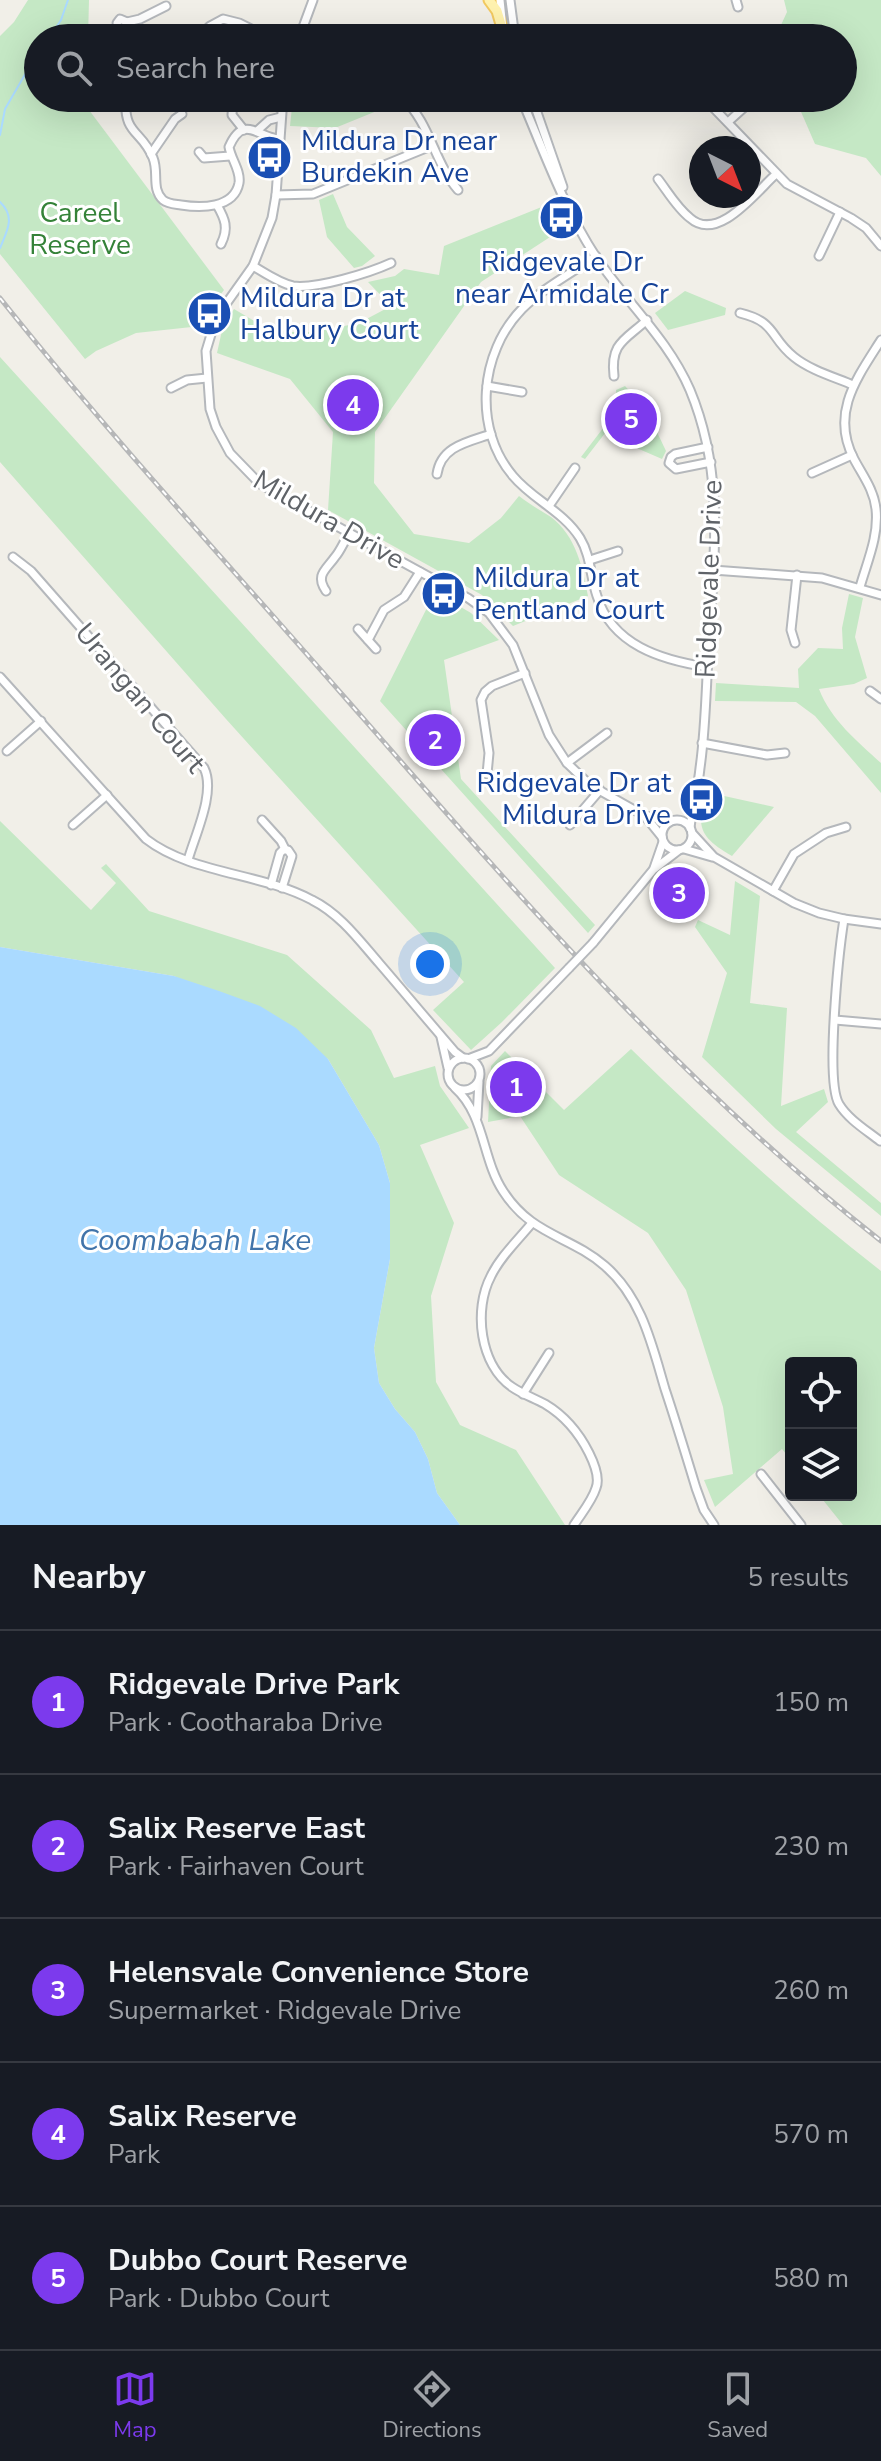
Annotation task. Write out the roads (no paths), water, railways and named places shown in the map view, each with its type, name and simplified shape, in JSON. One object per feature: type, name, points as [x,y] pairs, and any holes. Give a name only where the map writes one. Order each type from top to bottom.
[{"type":"main road","points":[[489,0],[497,11],[501,24]]},
{"type":"street","points":[[304,24],[313,0]]},
{"type":"street","points":[[500,0],[502,24]]},
{"type":"street","points":[[510,0],[513,24]]},
{"type":"street","points":[[114,10],[123,24],[166,6]]},
{"type":"street","points":[[214,24],[223,19],[241,24]]},
{"type":"street","points":[[126,112],[126,122],[154,159],[157,189],[165,202],[197,208],[217,205],[237,188],[240,179],[229,147],[233,138],[244,130],[258,130],[270,139],[279,139]]},
{"type":"street","points":[[232,112],[244,130]]},
{"type":"street","name":"Mildura Drive","points":[[282,112],[276,195],[267,235],[253,266],[224,304],[211,329],[206,351],[210,409],[223,441],[239,464],[267,489],[468,598],[489,613],[513,645],[549,735],[567,763],[590,785],[645,816],[674,821]]},
{"type":"street","points":[[415,112],[421,119],[442,169],[458,190]]},
{"type":"street","name":"Ridgevale Drive","points":[[527,112],[554,179],[596,256],[647,320],[681,371],[699,413],[708,447],[716,507],[702,743],[691,830]]},
{"type":"street","name":"Ridgevale Drive","points":[[536,112],[568,205]]},
{"type":"street","points":[[718,112],[787,184],[866,228],[881,246]]},
{"type":"street","points":[[728,122],[739,112]]},
{"type":"street","points":[[151,154],[175,119],[182,114]]},
{"type":"street","points":[[258,130],[269,120],[281,117]]},
{"type":"street","points":[[144,144],[152,140],[157,145]]},
{"type":"street","points":[[276,195],[313,194],[431,146]]},
{"type":"street","points":[[199,152],[204,158],[230,156]]},
{"type":"street","points":[[658,179],[692,221],[711,226],[728,218],[776,174]]},
{"type":"street","points":[[217,205],[226,228],[221,244]]},
{"type":"street","points":[[819,256],[840,212]]},
{"type":"street","points":[[596,256],[538,296],[514,318],[488,368],[486,401],[491,434],[513,476],[573,528],[581,539],[590,560],[597,598],[621,635],[644,651],[707,667]]},
{"type":"street","points":[[253,266],[283,283],[305,286],[373,272],[391,263]]},
{"type":"street","points":[[740,313],[765,322],[787,350],[802,362],[853,385]]},
{"type":"street","points":[[614,376],[615,350],[647,320]]},
{"type":"street","points":[[860,587],[878,531],[876,508],[867,479],[852,455],[844,419],[853,385],[881,340]]},
{"type":"street","points":[[171,388],[187,380],[207,378]]},
{"type":"street","points":[[487,386],[522,392]]},
{"type":"street","points":[[437,474],[441,459],[447,452],[491,434]]},
{"type":"street","points":[[708,447],[675,454],[669,463],[676,469],[711,462]]},
{"type":"street","points":[[812,473],[852,455]]},
{"type":"street","points":[[549,506],[575,468]]},
{"type":"street","points":[[326,591],[321,576],[349,534]]},
{"type":"street","points":[[590,560],[618,551]]},
{"type":"street","name":"Urangan Court","points":[[13,557],[31,571],[204,768],[209,778],[209,790],[188,860]]},
{"type":"street","points":[[713,570],[797,575],[860,587],[881,595]]},
{"type":"street","points":[[368,640],[384,610],[404,597],[420,572]]},
{"type":"street","points":[[795,643],[791,630],[797,575]]},
{"type":"street","points":[[358,629],[376,649]]},
{"type":"street","points":[[487,774],[489,753],[481,700],[492,686],[525,673]]},
{"type":"street","points":[[0,677],[146,839],[188,860],[313,900],[341,921],[440,1035],[477,1064],[480,1076]]},
{"type":"street","points":[[870,691],[881,699]]},
{"type":"street","points":[[7,751],[41,721]]},
{"type":"street","points":[[567,763],[607,733]]},
{"type":"street","points":[[702,743],[767,755],[785,753]]},
{"type":"street","points":[[570,825],[600,790]]},
{"type":"street","points":[[73,825],[107,795]]},
{"type":"street","points":[[653,870],[664,827],[693,802]]},
{"type":"street","name":"Mildura Drive","points":[[645,816],[662,839]]},
{"type":"street","points":[[262,820],[292,854],[282,888]]},
{"type":"street","points":[[674,821],[684,822],[714,857]]},
{"type":"street","points":[[773,891],[794,854],[826,833],[846,827]]},
{"type":"street","points":[[477,1120],[480,1076],[489,1051],[593,943],[653,870],[690,842],[691,830]]},
{"type":"street","points":[[662,839],[669,849],[714,857],[807,909],[844,919],[881,924]]},
{"type":"street","points":[[271,885],[280,853],[285,849]]},
{"type":"street","points":[[844,919],[832,1079],[835,1095],[845,1112],[880,1141]]},
{"type":"street","points":[[835,1020],[881,1024]]},
{"type":"street","points":[[440,1035],[448,1080],[464,1096],[477,1120],[497,1180],[513,1204],[532,1223],[594,1257],[620,1281],[637,1306],[696,1488],[712,1524]]},
{"type":"street","points":[[448,1070],[453,1062],[489,1051]]},
{"type":"street","points":[[455,1088],[469,1090],[480,1076]]},
{"type":"street","points":[[532,1223],[493,1271],[485,1288],[483,1336],[490,1360],[504,1381],[547,1405],[564,1419],[579,1435],[592,1459],[597,1487],[574,1525]]},
{"type":"street","points":[[523,1394],[549,1353]]},
{"type":"street","points":[[761,1474],[801,1525]]},
{"type":"water","name":"Coombabah Lake","points":[[0,947],[174,976],[219,991],[260,1006],[296,1028],[328,1059],[379,1145],[390,1183],[390,1259],[374,1348],[379,1383],[395,1409],[415,1432],[428,1459],[437,1493],[460,1525],[0,1525]]},
{"type":"waterway","points":[[58,24],[68,0]]},
{"type":"waterway","points":[[0,135],[5,109],[24,76]]},
{"type":"waterway","points":[[0,202],[9,219],[0,248]]},
{"type":"railway","points":[[0,298],[128,451],[474,844],[602,984],[737,1117],[881,1241]]},
{"type":"place","name":"Mildura Dr near Burdekin Ave","points":[[270,157]]},
{"type":"place","name":"Ridgevale Dr near Armidale Cr","points":[[562,217]]},
{"type":"place","name":"Mildura Dr at Halbury Court","points":[[209,314]]},
{"type":"place","name":"Salix Reserve","points":[[353,405]]},
{"type":"place","name":"Dubbo Court Reserve","points":[[631,419]]},
{"type":"place","name":"Mildura Dr at Pentland Court","points":[[443,594]]},
{"type":"place","name":"Salix Reserve East","points":[[435,740]]},
{"type":"place","name":"Ridgevale Dr at Mildura Drive","points":[[702,799]]},
{"type":"place","name":"Helensvale Convenience Store","points":[[679,893]]},
{"type":"place","name":"Ridgevale Drive Park","points":[[516,1087]]},
{"type":"park label","name":"Careel Reserve","points":[[80,229]]}]
